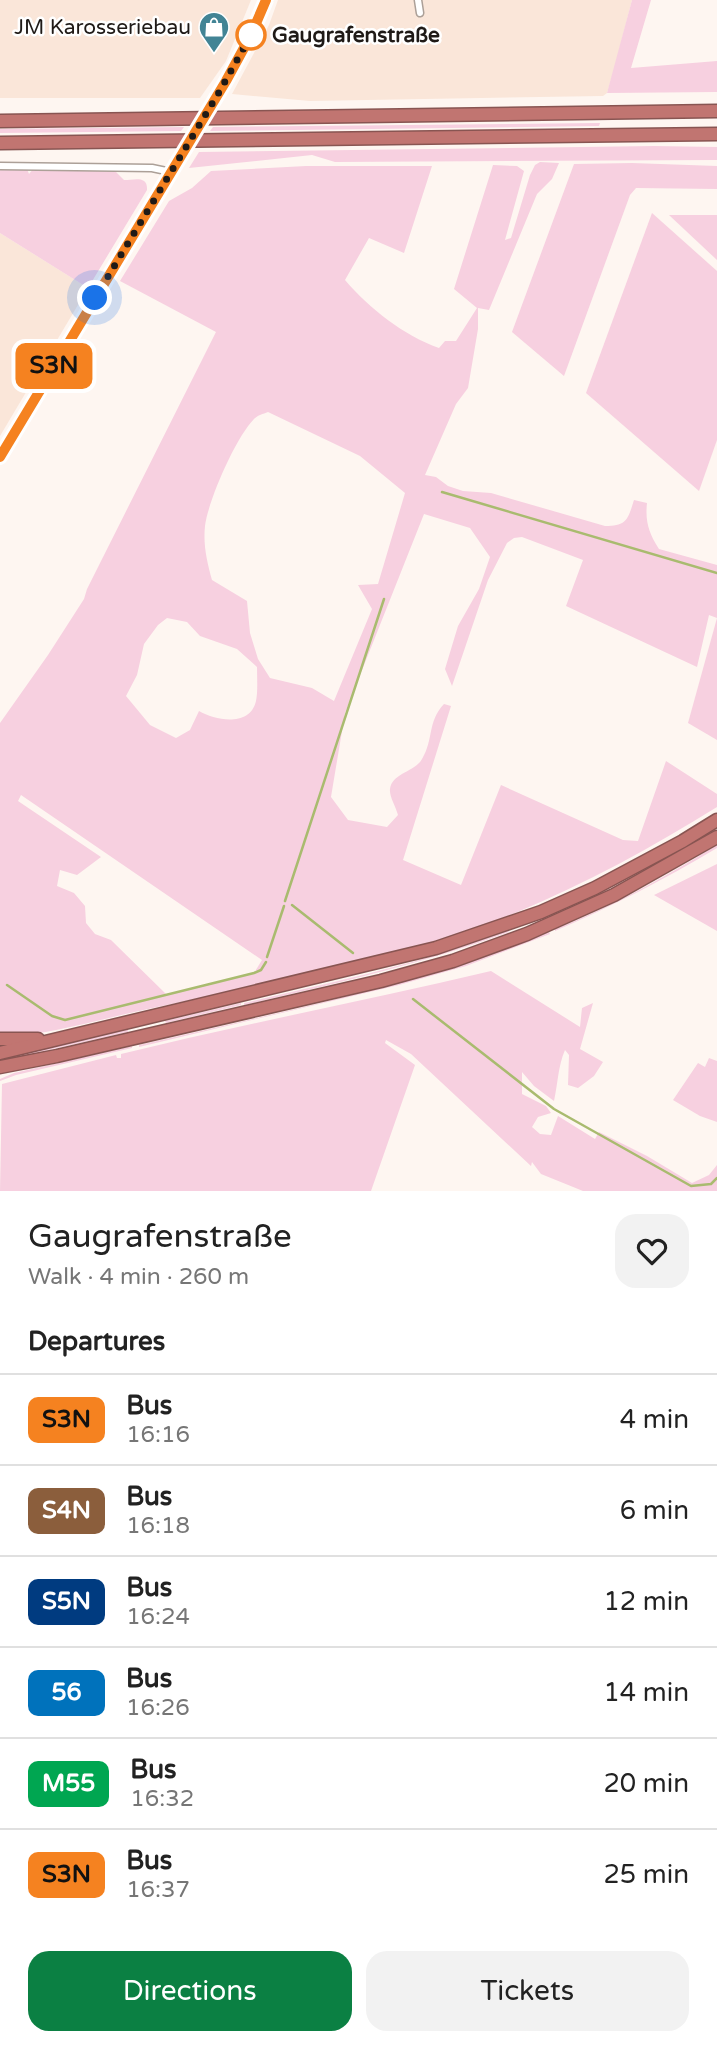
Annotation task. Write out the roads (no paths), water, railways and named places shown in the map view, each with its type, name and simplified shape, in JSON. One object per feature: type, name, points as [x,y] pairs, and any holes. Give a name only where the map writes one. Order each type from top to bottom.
[{"type":"highway","points":[[0,121],[717,111]]},
{"type":"highway","points":[[0,143],[717,135]]},
{"type":"highway","points":[[0,1053],[436,948],[541,912],[595,888],[717,820]]},
{"type":"highway","points":[[0,1067],[381,981],[453,961],[527,934],[614,895],[717,837]]},
{"type":"highway","points":[[0,1038],[59,1038]]},
{"type":"highway","points":[[0,1075],[57,1056]]},
{"type":"main road","points":[[0,454],[218,94],[245,48],[266,2]]},
{"type":"street","points":[[418,0],[419,13]]},
{"type":"street","points":[[0,166],[174,168]]},
{"type":"waterway","points":[[442,492],[717,573]]},
{"type":"waterway","points":[[285,901],[384,599]]},
{"type":"waterway","points":[[292,905],[353,953]]},
{"type":"waterway","points":[[267,957],[284,906]]},
{"type":"waterway","points":[[7,985],[52,1016],[65,1020],[254,973],[261,970],[266,962]]},
{"type":"waterway","points":[[413,999],[554,1109],[691,1186],[711,1184],[717,1178]]},
{"type":"place","name":"Gaugrafenstraße","points":[[251,35]]},
{"type":"place","name":"JM Karosseriebau","points":[[214,54]]}]
